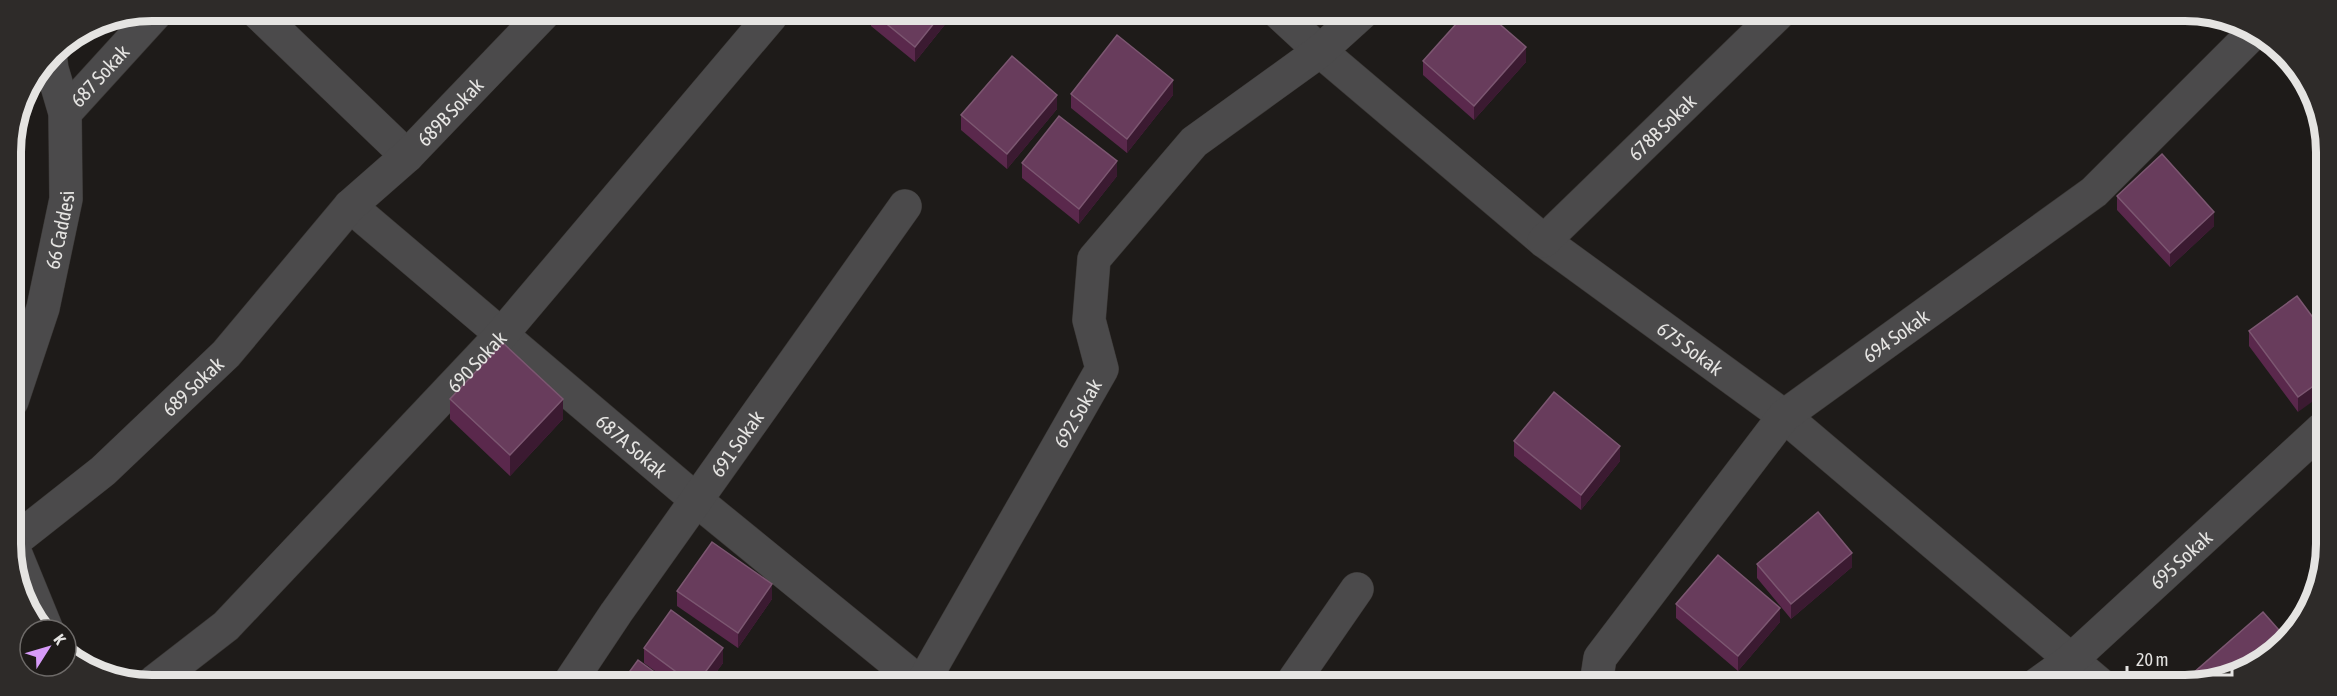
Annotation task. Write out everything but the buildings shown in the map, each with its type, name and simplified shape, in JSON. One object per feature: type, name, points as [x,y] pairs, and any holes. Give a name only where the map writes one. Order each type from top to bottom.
[{"type":"street","name":"687 Sokak","points":[[65,113],[148,21]]},
{"type":"street","points":[[266,21],[407,156]]},
{"type":"street","name":"689B Sokak","points":[[350,206],[407,156],[536,21]]},
{"type":"street","name":"690 Sokak","points":[[163,675],[226,626],[502,334],[767,21]]},
{"type":"street","name":"675 Sokak","points":[[1288,21],[1545,241],[1784,416],[2089,675]]},
{"type":"street","name":"692 Sokak","points":[[927,675],[1102,369],[1089,320],[1094,259],[1194,142],[1320,51],[1353,21]]},
{"type":"street","name":"678B Sokak","points":[[1545,241],[1771,21]]},
{"type":"street","name":"694 Sokak","points":[[1597,675],[1600,658],[1784,416],[2094,192],[2249,37]]},
{"type":"street","name":"66 Caddesi","points":[[21,374],[43,309],[66,199],[65,113],[53,66]]},
{"type":"street","name":"687A Sokak","points":[[350,206],[696,500],[909,675]]},
{"type":"street","name":"689 Sokak","points":[[21,536],[103,471],[226,354],[350,206]]},
{"type":"street","name":"691 Sokak","points":[[575,675],[905,206]]},
{"type":"street","name":"695 Sokak","points":[[2050,675],[2071,660],[2316,435]]},
{"type":"street","points":[[26,580],[39,610]]},
{"type":"street","points":[[1298,675],[1357,589]]}]
